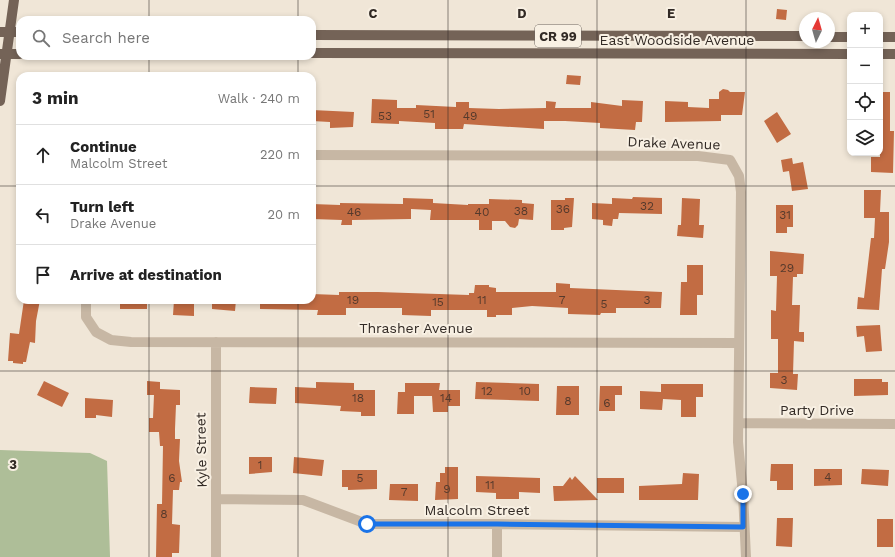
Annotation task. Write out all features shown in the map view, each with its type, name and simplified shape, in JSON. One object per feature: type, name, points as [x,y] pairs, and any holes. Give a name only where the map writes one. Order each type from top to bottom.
[{"type":"main road","points":[[0,101],[3,54],[10,32],[14,0]]},
{"type":"main road","name":"East Woodside Avenue","points":[[316,35],[799,36]]},
{"type":"main road","points":[[835,36],[847,37]]},
{"type":"main road","points":[[883,37],[895,37]]},
{"type":"main road","points":[[3,54],[16,54]]},
{"type":"main road","name":"East Woodside Avenue","points":[[316,54],[847,54]]},
{"type":"main road","points":[[883,54],[895,54]]},
{"type":"street","name":"Drake Avenue","points":[[316,155],[698,156],[730,160],[739,176],[741,192],[738,442],[743,494],[743,527],[746,557]]},
{"type":"street","name":"Thrasher Avenue","points":[[86,304],[86,317],[96,332],[110,340],[216,342],[738,343]]},
{"type":"street","name":"Kyle Street","points":[[216,342],[216,557]]},
{"type":"street","name":"Party Drive","points":[[739,423],[895,424]]},
{"type":"street","name":"Malcolm Street","points":[[216,498],[303,500],[367,524],[743,527]]},
{"type":"street","points":[[497,524],[497,557]]},
{"type":"green space","points":[[0,450],[90,453],[107,461],[110,557],[0,557]]},
{"type":"building","points":[[777,9],[787,10],[786,20],[776,19]]},
{"type":"building","points":[[567,75],[581,76],[580,85],[566,84]]},
{"type":"building","points":[[723,89],[730,92],[745,92],[742,115],[721,115],[721,121],[665,122],[665,101],[688,102],[688,107],[709,108],[709,99],[719,99],[719,92]]},
{"type":"building","points":[[883,92],[890,92],[890,131],[894,131],[893,173],[871,172],[871,157],[883,156]]},
{"type":"building","points":[[372,99],[397,100],[397,108],[416,108],[416,105],[456,107],[456,102],[469,102],[469,108],[499,109],[546,108],[546,101],[556,102],[555,108],[591,108],[591,102],[622,106],[622,100],[643,101],[642,122],[636,122],[635,130],[600,128],[600,123],[565,121],[544,121],[544,129],[464,124],[463,129],[435,129],[435,123],[399,121],[399,124],[371,123]]},
{"type":"building","points":[[316,110],[354,112],[353,127],[330,128],[330,122],[316,121]]},
{"type":"building","points":[[777,112],[791,134],[777,143],[764,121]]},
{"type":"building","points":[[792,158],[793,164],[803,162],[808,189],[792,191],[789,171],[783,172],[781,160]]},
{"type":"building","points":[[864,190],[881,190],[880,212],[889,212],[889,242],[885,269],[882,269],[879,310],[857,309],[858,297],[864,298],[871,238],[874,238],[875,218],[864,218]]},
{"type":"building","points":[[633,197],[662,198],[662,214],[619,213],[618,219],[613,219],[612,226],[603,225],[603,220],[592,219],[592,203],[612,204],[612,198],[632,199]]},
{"type":"building","points":[[403,198],[433,199],[433,203],[468,205],[489,204],[489,199],[522,200],[522,203],[534,204],[533,220],[519,219],[518,225],[515,228],[510,227],[505,221],[492,221],[492,230],[479,230],[479,220],[430,220],[431,210],[411,209],[411,219],[352,220],[352,225],[341,225],[342,220],[316,219],[316,204],[403,204]]},
{"type":"building","points":[[565,198],[574,198],[572,227],[564,228],[564,230],[551,230],[551,200],[565,200]]},
{"type":"building","points":[[682,198],[700,199],[699,225],[704,225],[703,238],[677,236],[678,225],[681,225]]},
{"type":"building","points":[[776,205],[793,205],[793,227],[787,227],[787,233],[776,233]]},
{"type":"building","points":[[770,251],[804,254],[803,274],[797,274],[797,277],[793,277],[792,305],[800,305],[799,332],[804,332],[804,342],[794,341],[793,374],[798,374],[797,390],[770,388],[770,373],[778,373],[778,339],[771,339],[771,310],[776,311],[777,276],[770,276]]},
{"type":"building","points":[[687,265],[703,265],[703,295],[697,295],[697,315],[680,315],[681,282],[687,282]]},
{"type":"building","points":[[556,283],[570,284],[570,288],[662,292],[661,308],[616,308],[616,313],[601,313],[600,315],[568,314],[568,308],[532,306],[512,308],[512,315],[496,315],[496,317],[487,317],[487,310],[431,310],[431,316],[402,315],[402,308],[346,308],[346,315],[317,315],[318,310],[260,309],[260,304],[316,304],[316,294],[339,295],[339,292],[469,295],[469,293],[474,293],[475,285],[489,285],[489,287],[496,288],[496,292],[556,292]]},
{"type":"building","points":[[23,304],[39,304],[36,321],[35,343],[30,342],[26,362],[23,362],[23,364],[8,361],[10,333],[19,334]]},
{"type":"building","points":[[120,304],[147,304],[147,309],[120,309]]},
{"type":"building","points":[[174,304],[194,304],[194,316],[173,315]]},
{"type":"building","points":[[212,304],[236,304],[235,311],[212,309]]},
{"type":"building","points":[[880,325],[882,351],[866,352],[864,336],[857,337],[856,326]]},
{"type":"building","points":[[854,379],[882,379],[882,382],[888,382],[888,395],[854,396]]},
{"type":"building","points":[[44,381],[69,393],[62,407],[37,395]]},
{"type":"building","points":[[147,381],[160,382],[160,389],[180,390],[180,405],[176,405],[175,439],[180,439],[179,461],[182,482],[180,482],[179,490],[173,490],[172,524],[180,525],[179,553],[172,553],[172,557],[156,557],[157,504],[162,504],[163,446],[160,446],[159,432],[149,432],[149,418],[153,418],[154,395],[147,395]]},
{"type":"building","points":[[316,382],[354,383],[354,390],[375,390],[375,416],[361,416],[361,412],[340,411],[341,406],[295,403],[295,387],[316,388]]},
{"type":"building","points":[[476,382],[539,384],[539,401],[475,399]]},
{"type":"building","points":[[405,383],[440,383],[439,390],[460,390],[460,406],[448,406],[448,412],[433,412],[432,396],[414,396],[414,414],[397,414],[398,392],[405,392]]},
{"type":"building","points":[[661,384],[703,384],[703,397],[696,397],[696,417],[681,417],[681,400],[663,399],[662,410],[640,409],[640,391],[661,392]]},
{"type":"building","points":[[557,386],[579,386],[579,415],[556,415]]},
{"type":"building","points":[[600,386],[622,386],[622,395],[615,395],[615,411],[599,411]]},
{"type":"building","points":[[250,387],[277,388],[276,404],[249,403]]},
{"type":"building","points":[[85,398],[113,400],[112,417],[96,415],[96,418],[85,418]]},
{"type":"building","points":[[249,457],[272,457],[272,472],[249,474]]},
{"type":"building","points":[[294,457],[324,460],[322,476],[293,473]]},
{"type":"building","points":[[771,464],[793,464],[793,490],[777,490],[777,481],[770,481]]},
{"type":"building","points":[[445,467],[458,467],[458,499],[435,500],[436,482],[440,482],[440,473],[445,473]]},
{"type":"building","points":[[814,469],[842,469],[842,485],[814,486]]},
{"type":"building","points":[[862,469],[889,470],[888,486],[861,484]]},
{"type":"building","points":[[342,470],[377,470],[377,489],[348,490],[348,487],[342,487]]},
{"type":"building","points":[[683,473],[699,474],[698,500],[639,500],[639,486],[682,484]]},
{"type":"building","points":[[476,476],[540,478],[540,493],[519,492],[519,499],[496,499],[496,493],[476,492]]},
{"type":"building","points":[[575,476],[598,500],[554,501],[553,486],[563,486],[570,477],[572,480]]},
{"type":"building","points":[[597,478],[624,478],[624,493],[597,493]]},
{"type":"building","points":[[390,484],[418,484],[418,501],[389,500]]},
{"type":"building","points":[[777,518],[793,518],[792,547],[776,546]]},
{"type":"building","points":[[877,519],[893,519],[893,547],[877,547]]},
{"type":"route","points":[[367,524],[743,527],[743,494]]}]
